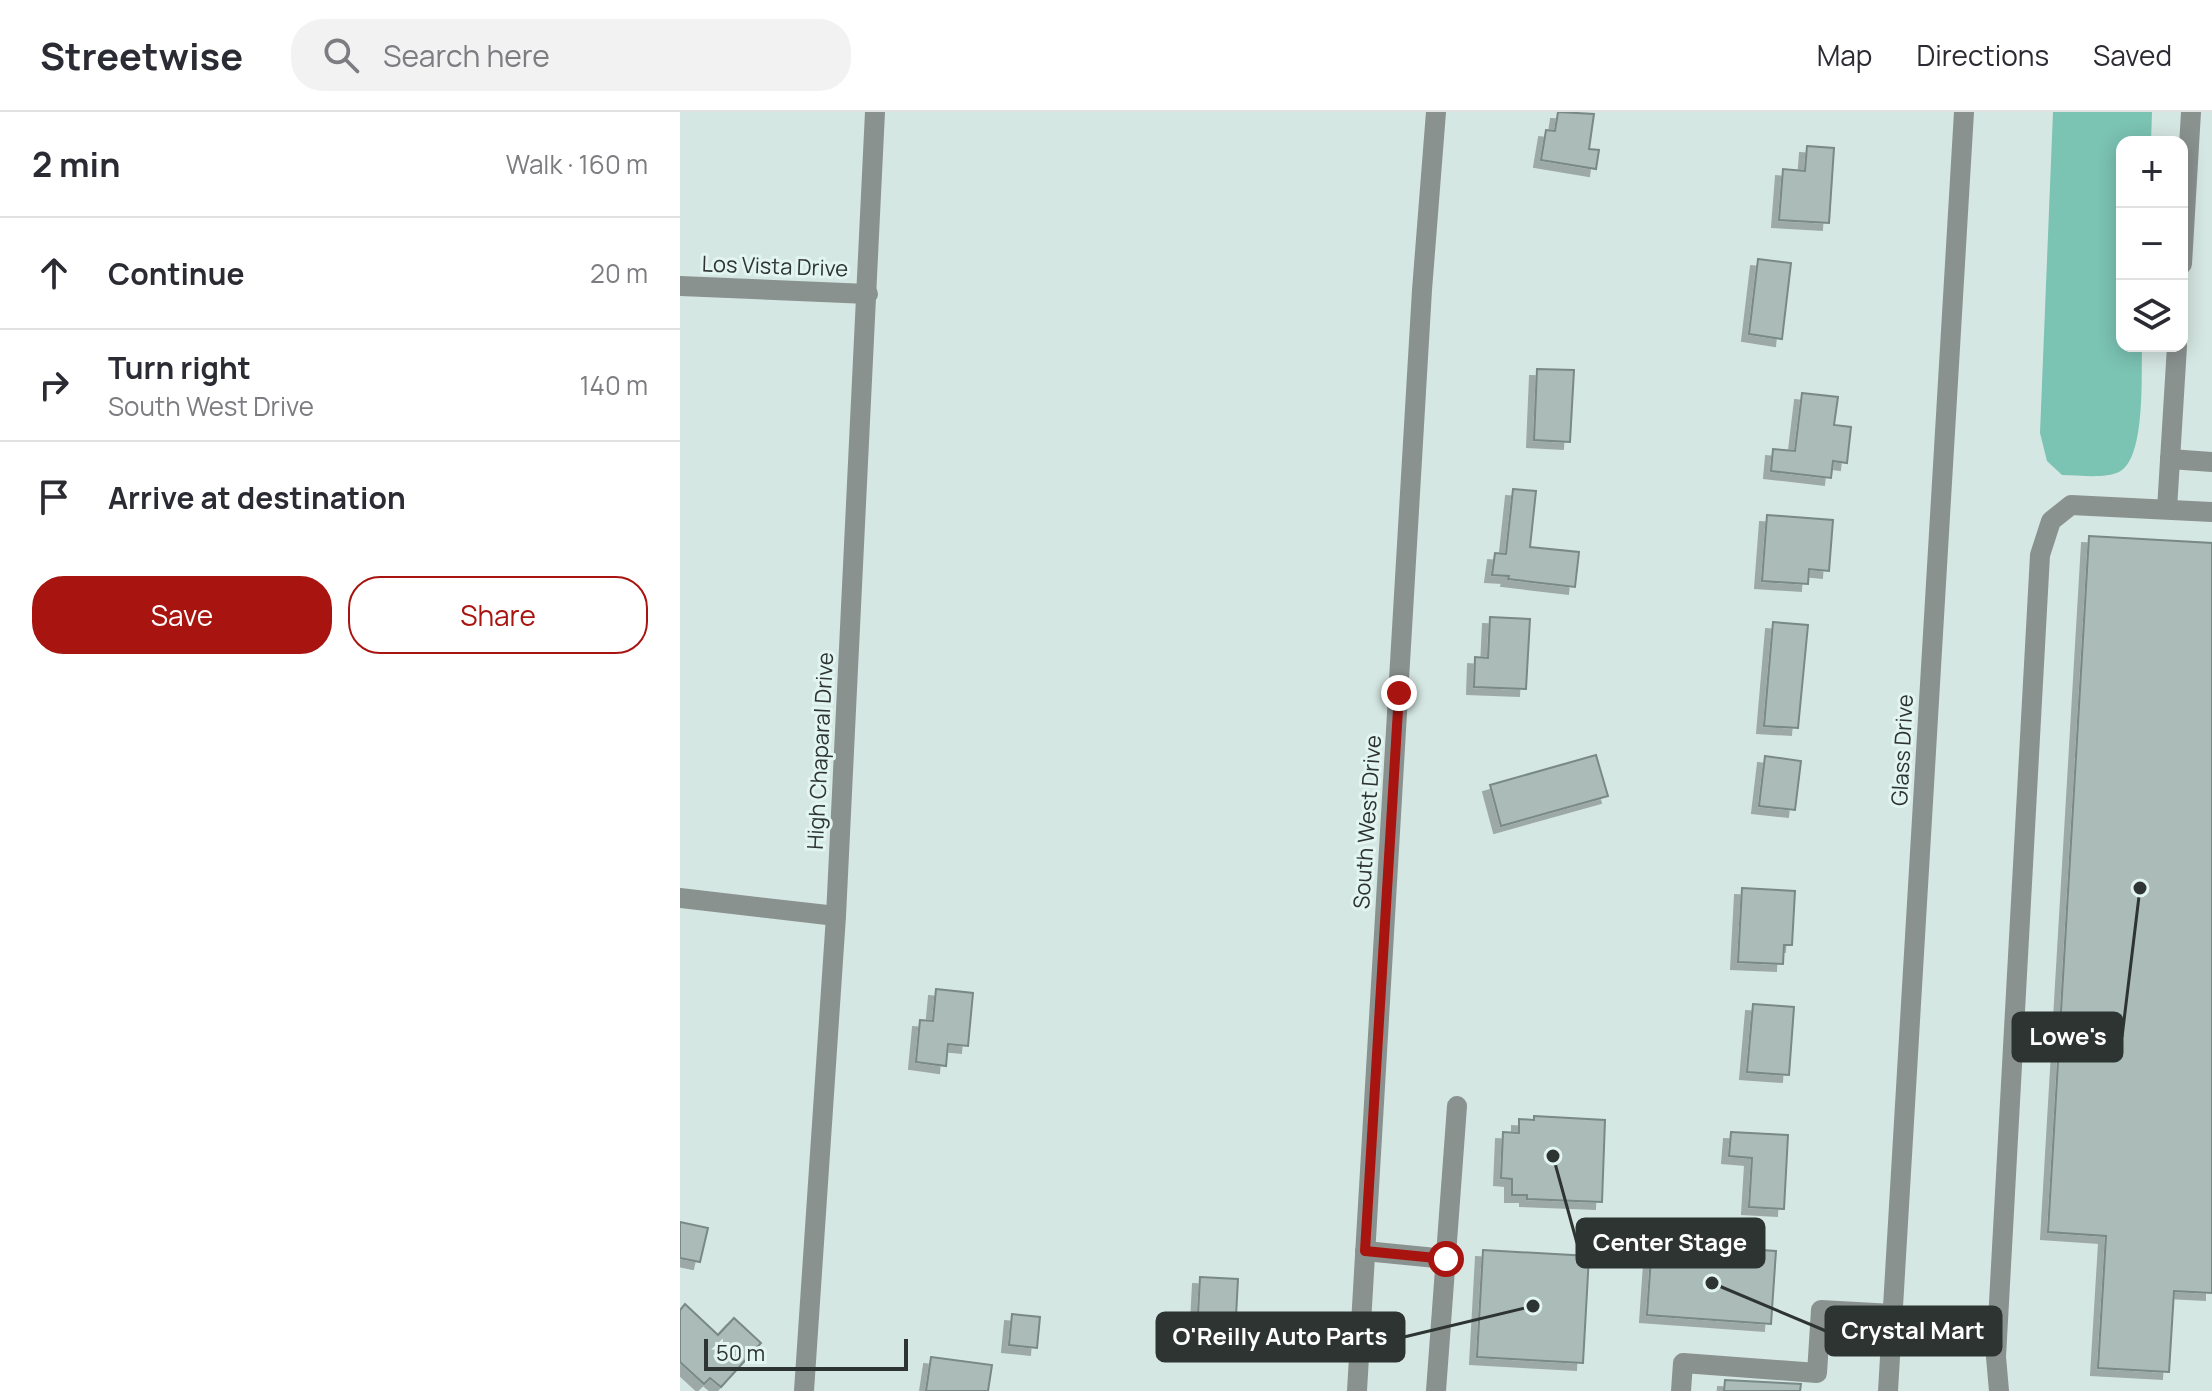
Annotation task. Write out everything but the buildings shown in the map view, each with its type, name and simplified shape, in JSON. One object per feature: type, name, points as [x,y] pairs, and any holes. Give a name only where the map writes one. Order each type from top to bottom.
[{"type":"street","name":"High Chaparal Drive","points":[[804,1391],[836,916],[875,112]]},
{"type":"street","name":"South West Drive","points":[[1357,1391],[1422,290],[1436,112]]},
{"type":"street","name":"Glass Drive","points":[[1888,1391],[1964,112]]},
{"type":"street","points":[[2185,208],[2191,112]]},
{"type":"street","name":"Los Vista Drive","points":[[680,286],[868,294]]},
{"type":"street","points":[[2167,509],[2177,352]]},
{"type":"street","points":[[2170,459],[2212,462]]},
{"type":"street","points":[[1999,1391],[1996,1357],[2040,555],[2051,521],[2071,505],[2212,512]]},
{"type":"street","points":[[680,898],[836,916]]},
{"type":"street","points":[[1436,1391],[1457,1106]]},
{"type":"street","points":[[1365,1251],[1446,1259]]},
{"type":"street","points":[[1681,1391],[1683,1363],[1816,1382],[1821,1310],[1893,1314]]},
{"type":"shaded area","points":[[2053,112],[2152,112],[2151,136],[2116,136],[2116,352],[2142,352],[2140,415],[2134,451],[2128,464],[2119,472],[2091,476],[2062,475],[2047,461],[2040,433]]},
{"type":"place","name":"Lowe's","points":[[2140,888]]},
{"type":"place","name":"Center Stage","points":[[1553,1156]]},
{"type":"place","name":"Crystal Mart","points":[[1712,1283]]},
{"type":"place","name":"O'Reilly Auto Parts","points":[[1533,1306]]},
{"type":"route","points":[[1399,693],[1365,1251],[1446,1259]]}]
